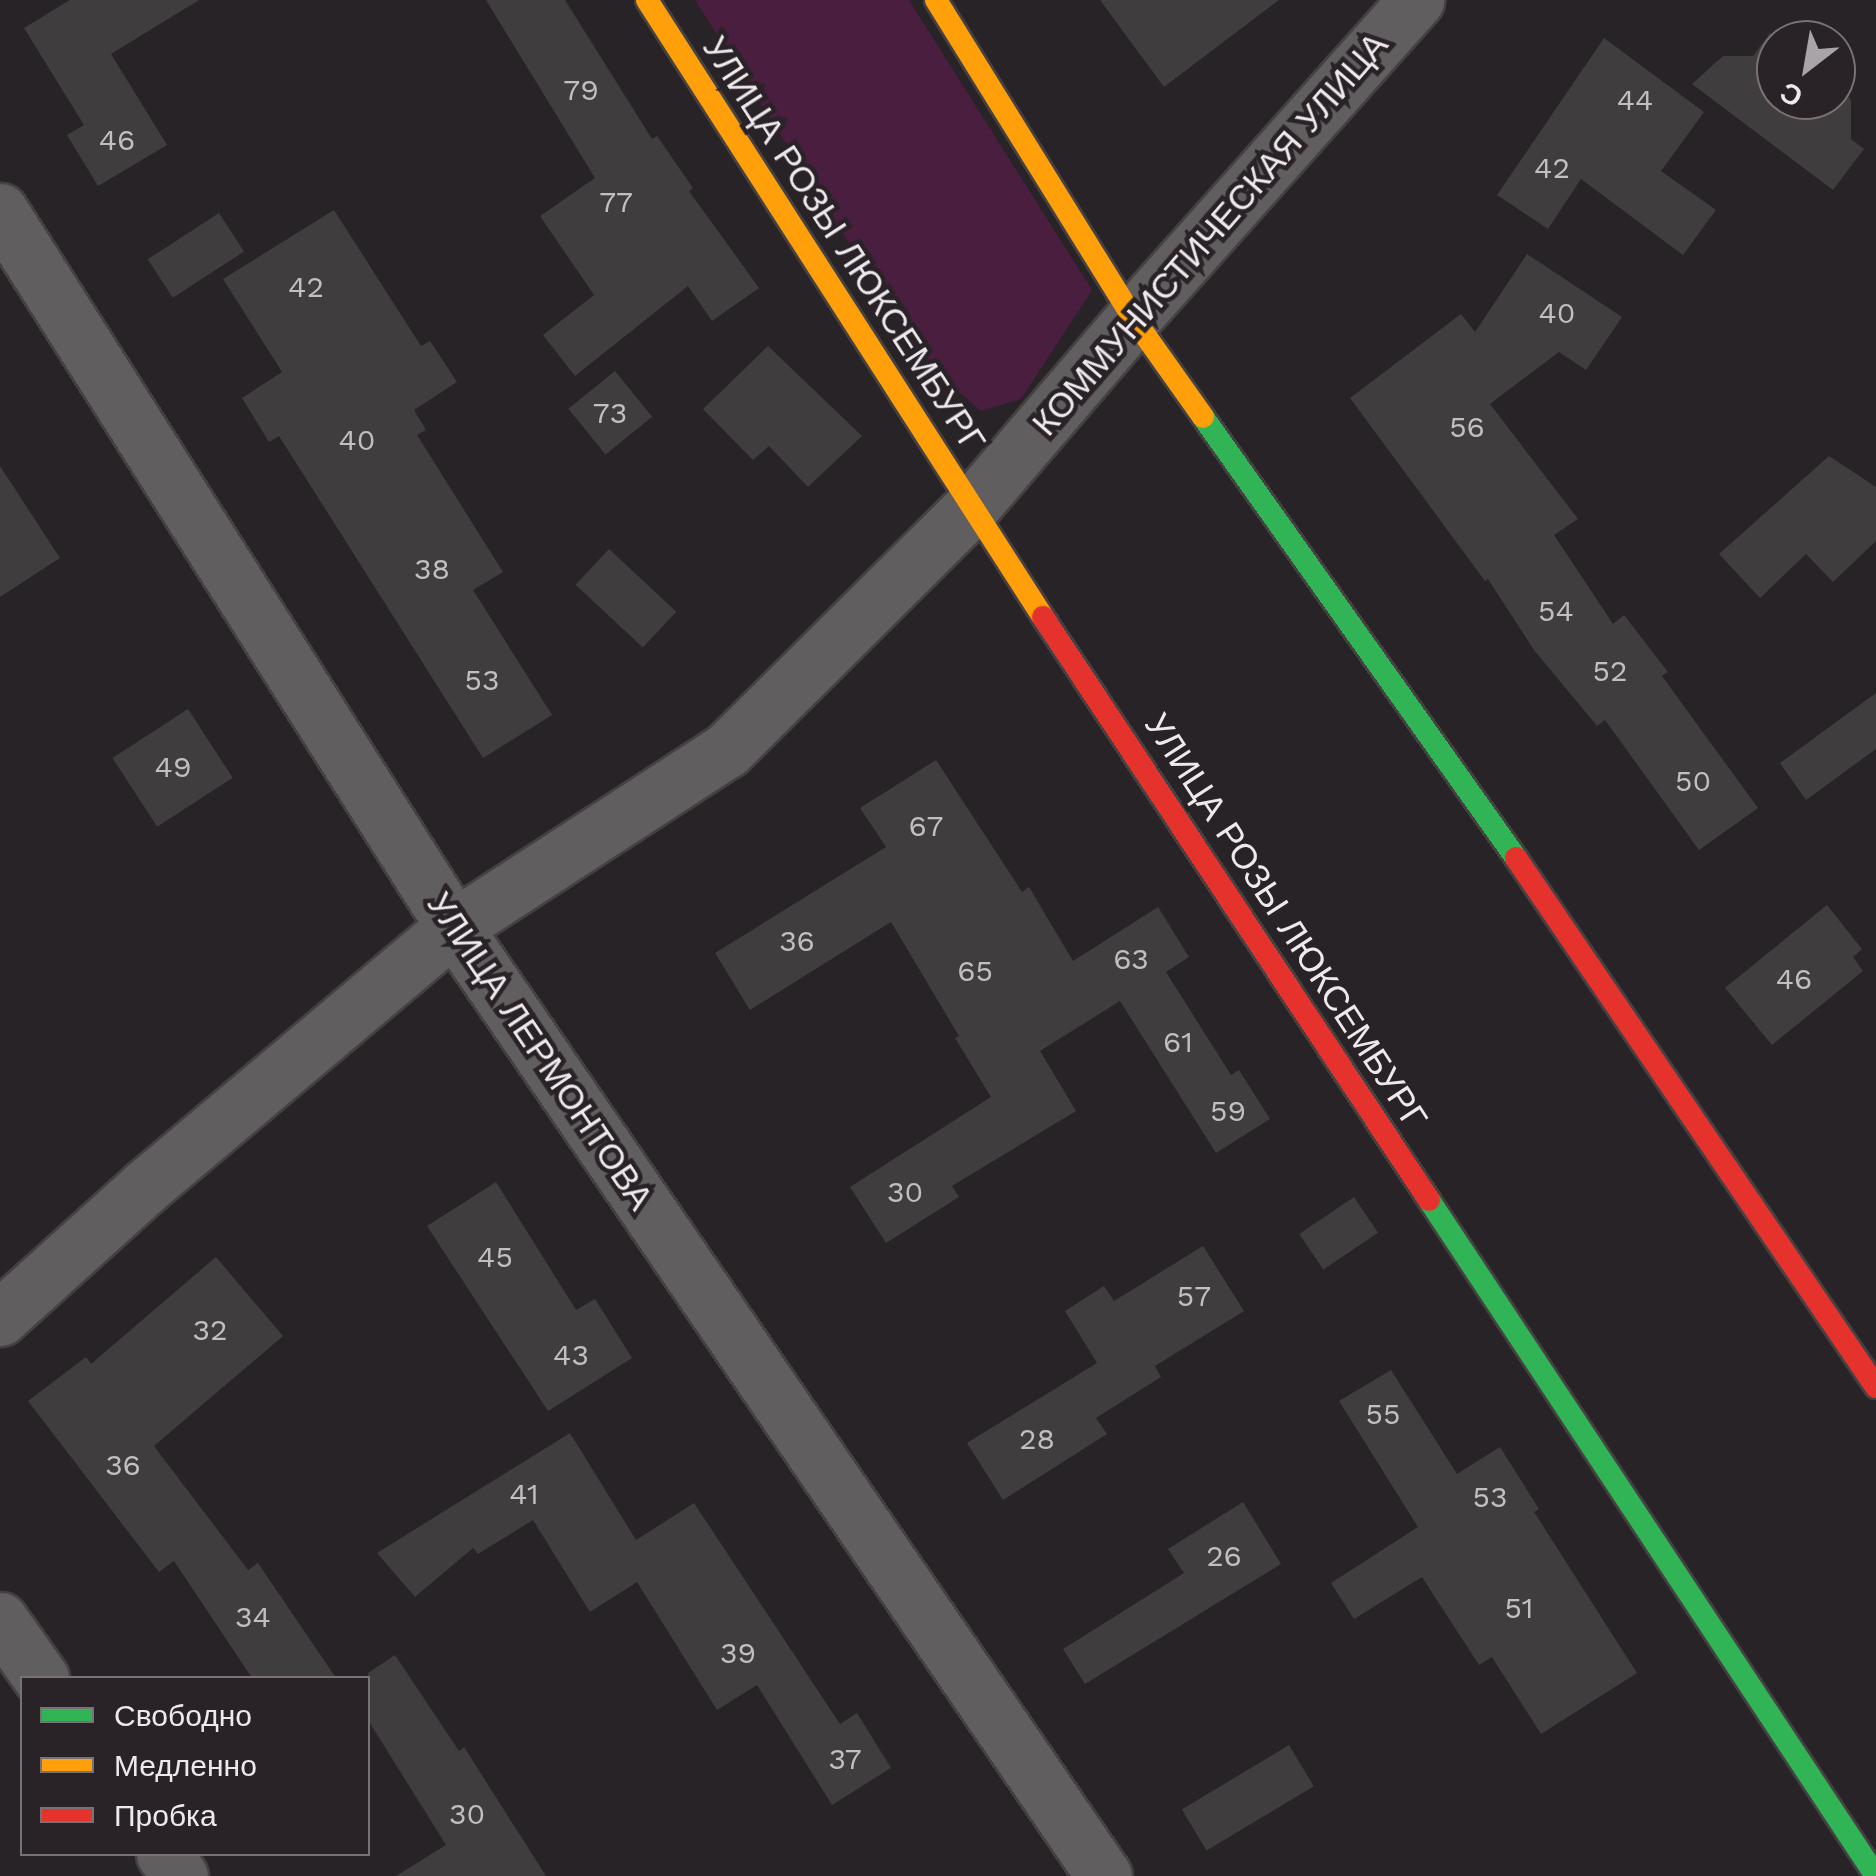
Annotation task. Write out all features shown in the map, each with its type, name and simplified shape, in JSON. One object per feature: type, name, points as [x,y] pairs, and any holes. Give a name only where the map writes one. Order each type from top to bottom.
[{"type":"main road","name":"УЛИЦА РОЗЫ ЛЮКСЕМБУРГ","points":[[647,0],[971,508],[1864,1866]]},
{"type":"main road","points":[[936,0],[1133,318],[1593,967],[1876,1386]]},
{"type":"street","name":"КОММУНИСТИЧЕСКАЯ УЛИЦА","points":[[0,1318],[146,1187],[454,928],[727,750],[971,508],[1133,318],[1416,0]]},
{"type":"street","name":"УЛИЦА ЛЕРМОНТОВА","points":[[0,211],[454,928],[1104,1876]]},
{"type":"street","points":[[0,1620],[40,1676]]},
{"type":"shaded area","points":[[695,0],[909,0],[1092,290],[1021,399],[981,411],[925,363]]},
{"type":"building","points":[[70,0],[199,0],[111,54],[167,145],[98,186],[67,135],[84,125],[24,28]]},
{"type":"building","points":[[486,0],[565,0],[652,139],[657,136],[693,188],[689,191],[759,288],[712,321],[688,286],[575,376],[543,335],[594,295],[540,216],[595,178]]},
{"type":"building","points":[[1100,0],[1279,0],[1164,87]]},
{"type":"building","points":[[1604,38],[1704,112],[1661,171],[1716,210],[1683,255],[1581,179],[1548,229],[1497,195]]},
{"type":"building","points":[[1756,52],[1756,120],[1851,120],[1851,139],[1864,149],[1833,190],[1692,84],[1723,56],[1753,56]]},
{"type":"building","points":[[334,210],[421,346],[430,341],[457,382],[414,410],[426,430],[417,435],[503,572],[473,590],[552,715],[483,758],[279,436],[269,442],[242,398],[282,372],[223,279]]},
{"type":"building","points":[[219,213],[244,252],[173,298],[148,259]]},
{"type":"building","points":[[1527,254],[1622,317],[1586,370],[1559,352],[1490,404],[1578,519],[1554,535],[1613,624],[1624,615],[1668,672],[1662,676],[1758,808],[1699,850],[1605,720],[1597,726],[1534,650],[1488,579],[1485,581],[1350,398],[1461,314],[1475,332]]},
{"type":"building","points":[[768,346],[862,436],[808,487],[769,446],[753,460],[703,409]]},
{"type":"building","points":[[615,371],[652,417],[606,455],[568,409]]},
{"type":"building","points":[[1829,456],[1876,487],[1876,541],[1833,582],[1806,554],[1760,598],[1719,554]]},
{"type":"building","points":[[0,466],[60,558],[0,597]]},
{"type":"building","points":[[609,549],[676,612],[643,648],[576,585]]},
{"type":"building","points":[[1876,693],[1876,749],[1806,800],[1780,763]]},
{"type":"building","points":[[188,709],[233,778],[157,827],[113,758]]},
{"type":"building","points":[[936,760],[1022,892],[1029,887],[1073,961],[1158,907],[1189,957],[1166,972],[1231,1075],[1239,1070],[1270,1119],[1216,1153],[1120,1001],[1040,1051],[1076,1111],[952,1186],[959,1197],[886,1243],[850,1187],[991,1097],[955,1038],[959,1036],[891,922],[750,1010],[715,953],[886,847],[860,808]]},
{"type":"building","points":[[1827,905],[1862,949],[1853,957],[1863,971],[1772,1045],[1725,988]]},
{"type":"building","points":[[496,1182],[576,1310],[595,1299],[632,1358],[548,1411],[427,1226]]},
{"type":"building","points":[[1354,1197],[1378,1233],[1323,1270],[1299,1234]]},
{"type":"building","points":[[1203,1246],[1244,1311],[1155,1366],[1161,1377],[1096,1418],[1107,1434],[1003,1500],[967,1443],[1097,1363],[1065,1311],[1104,1286],[1114,1301]]},
{"type":"building","points":[[216,1257],[283,1336],[154,1446],[248,1570],[258,1563],[335,1676],[251,1676],[174,1561],[159,1572],[28,1401],[86,1357],[91,1364]]},
{"type":"building","points":[[1391,1370],[1457,1474],[1500,1447],[1539,1509],[1534,1512],[1637,1673],[1541,1734],[1492,1657],[1479,1665],[1422,1577],[1354,1619],[1331,1583],[1418,1527],[1339,1401]]},
{"type":"building","points":[[570,1433],[636,1540],[694,1503],[840,1724],[857,1713],[891,1768],[832,1805],[757,1685],[717,1710],[637,1582],[590,1612],[533,1520],[478,1554],[473,1548],[415,1597],[377,1553]]},
{"type":"building","points":[[1243,1502],[1281,1564],[1085,1684],[1063,1649],[1184,1573],[1168,1549]]},
{"type":"building","points":[[395,1655],[459,1751],[464,1747],[546,1876],[396,1876],[446,1845],[370,1723],[368,1673]]},
{"type":"building","points":[[1289,1745],[1314,1786],[1207,1851],[1182,1809]]},
{"type":"traffic: fast","points":[[1203,417],[1516,858]]},
{"type":"traffic: fast","points":[[1429,1200],[1876,1876]]},
{"type":"traffic: slow","points":[[647,0],[1043,617]]},
{"type":"traffic: slow","points":[[936,0],[1133,318],[1203,417]]},
{"type":"traffic: jam","points":[[1043,617],[1429,1200]]},
{"type":"traffic: jam","points":[[1516,858],[1876,1387]]}]
